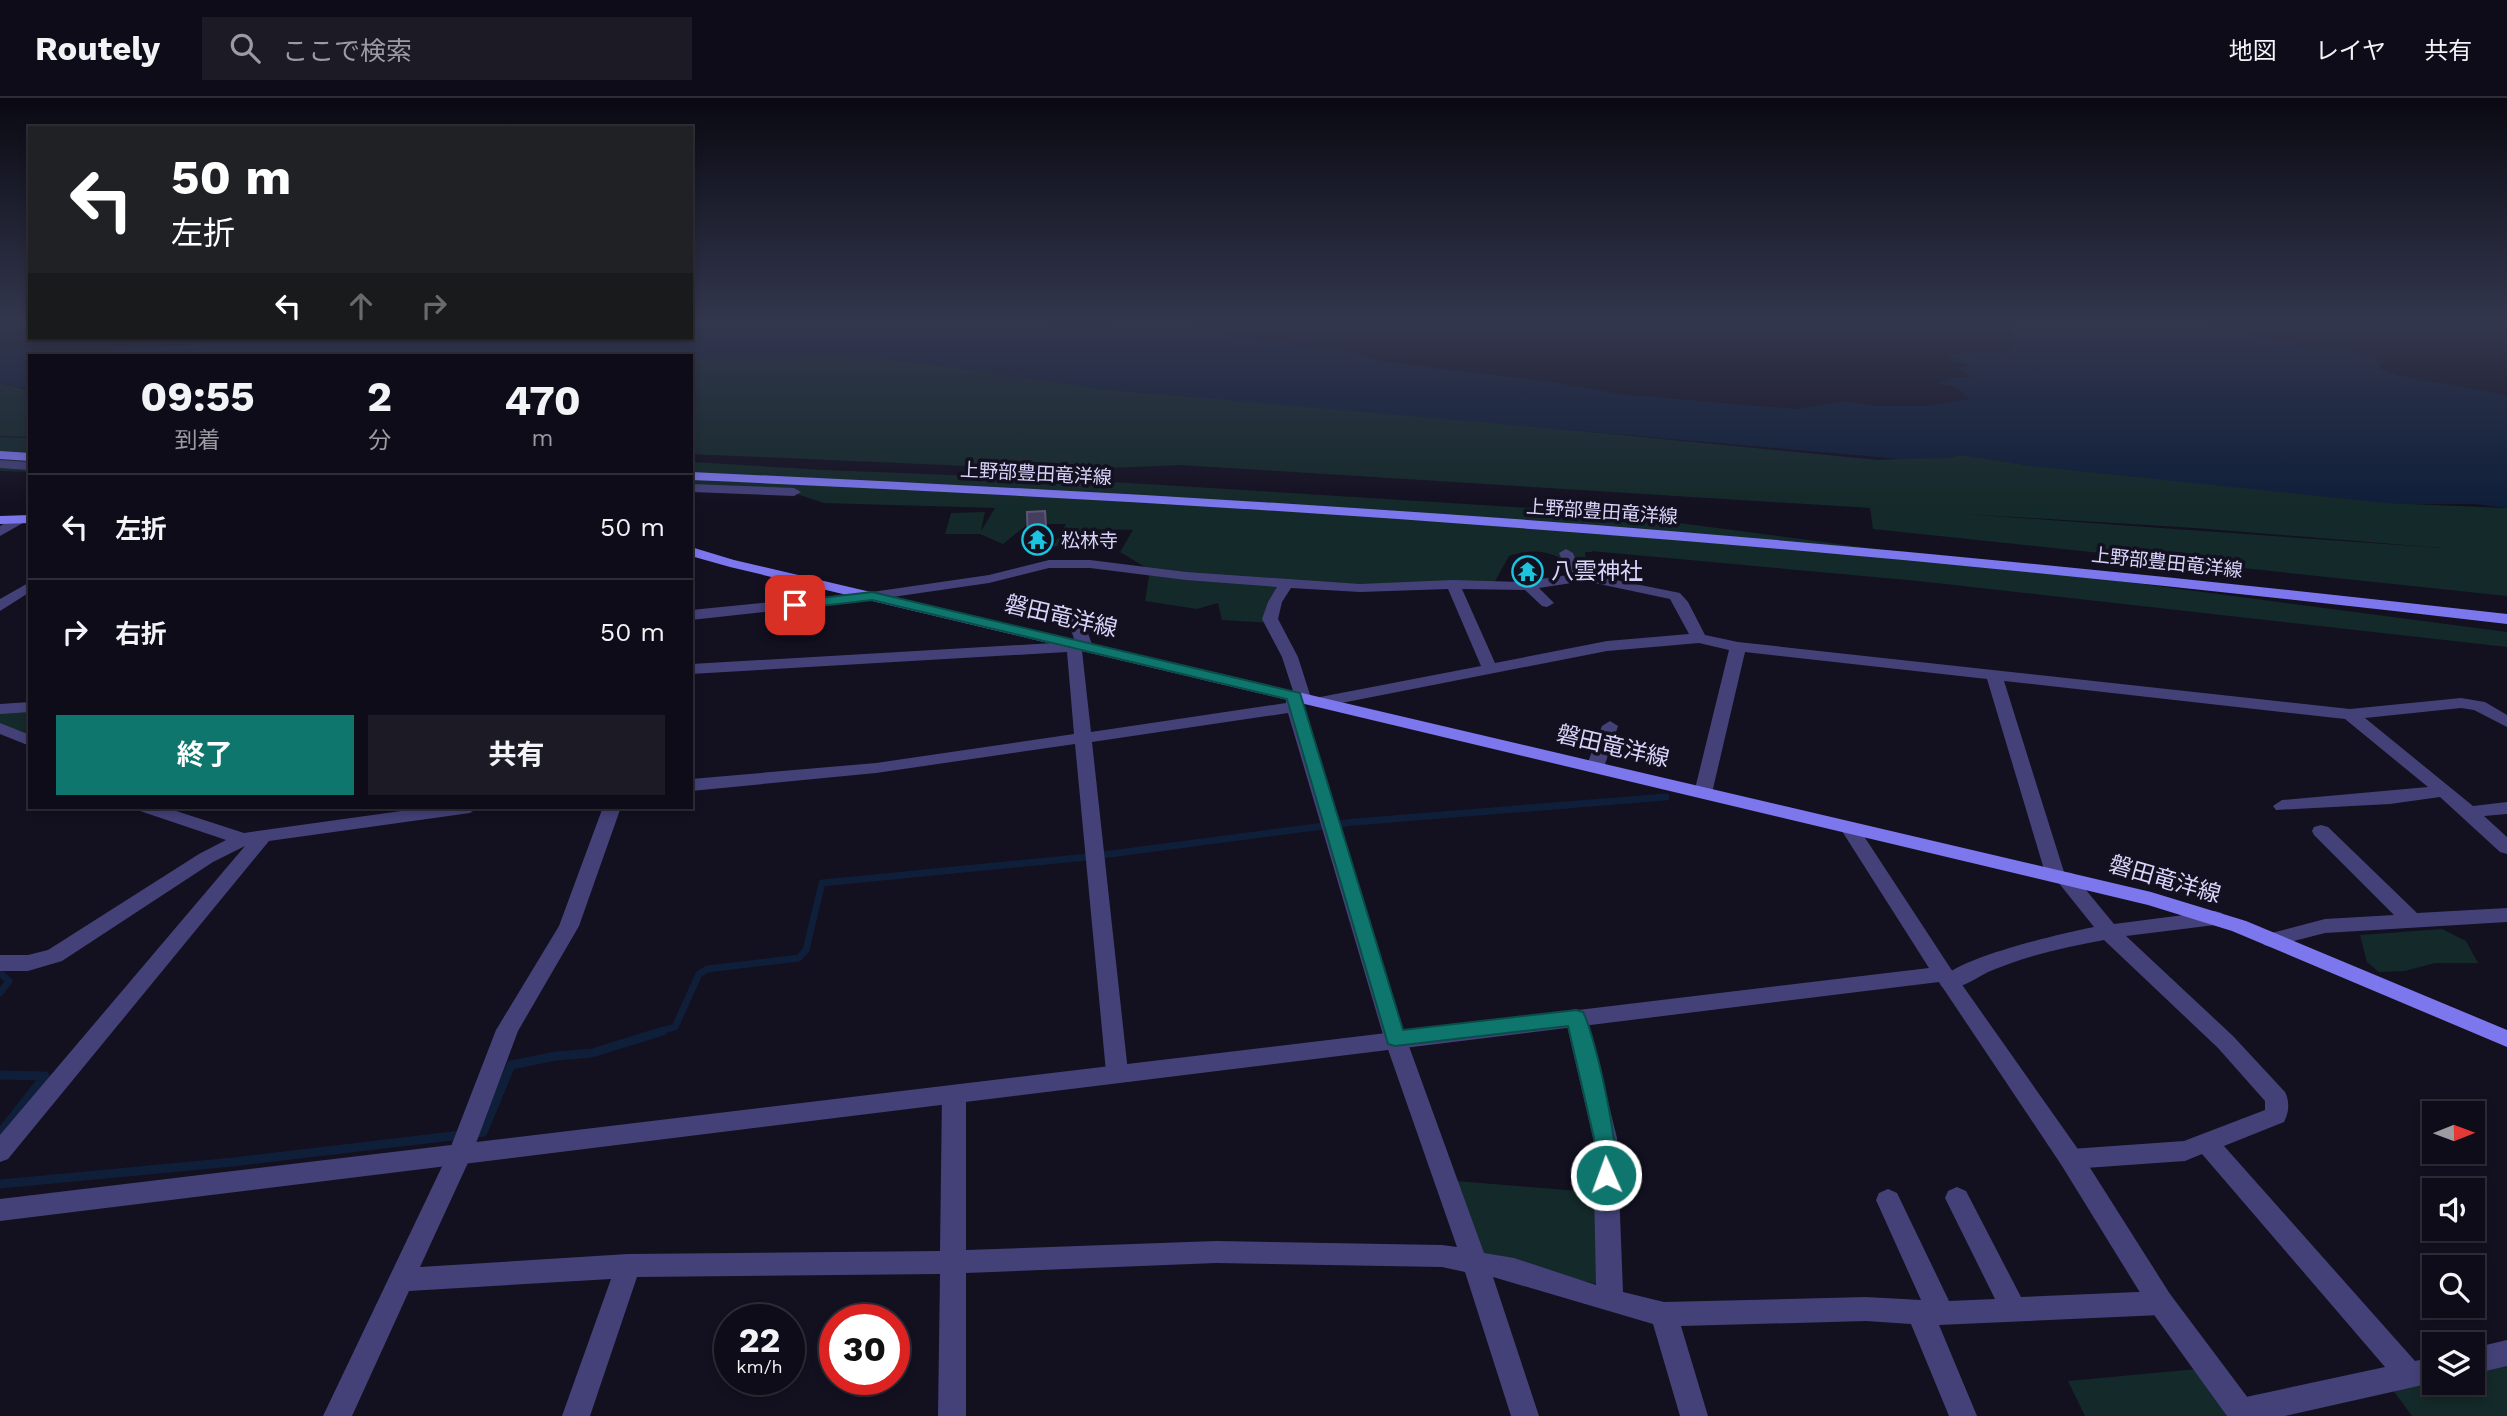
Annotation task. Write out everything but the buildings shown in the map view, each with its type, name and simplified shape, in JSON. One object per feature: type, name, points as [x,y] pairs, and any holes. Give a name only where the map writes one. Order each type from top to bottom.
[{"type":"main road","points":[[0,455],[28,457]]},
{"type":"main road","name":"上野部豊田竜洋線","points":[[693,476],[1107,496],[1682,536],[2152,579],[2507,620]]},
{"type":"main road","points":[[0,520],[24,520]]},
{"type":"main road","name":"磐田竜洋線","points":[[693,552],[730,563],[1303,701],[1595,767],[2151,899],[2215,918],[2271,940],[2502,1040]]},
{"type":"street","points":[[0,464],[28,466]]},
{"type":"street","points":[[693,486],[782,480]]},
{"type":"street","points":[[693,486],[794,492]]},
{"type":"street","points":[[0,532],[24,520]]},
{"type":"street","points":[[1566,553],[1576,578]]},
{"type":"street","points":[[693,615],[872,596],[989,579],[1049,564],[1102,565],[1186,576],[1360,588],[1528,584],[1585,577],[1675,596],[1681,602],[1699,638]]},
{"type":"street","points":[[1286,584],[1275,602],[1270,619],[1287,647],[1300,679],[1303,701],[1395,1038],[1475,1263],[1525,1416]]},
{"type":"street","points":[[1453,584],[1490,669]]},
{"type":"street","points":[[1528,584],[1547,603]]},
{"type":"street","points":[[0,587],[28,586]]},
{"type":"street","points":[[0,606],[28,587]]},
{"type":"street","points":[[1072,612],[1079,646],[1083,736],[1117,1072]]},
{"type":"street","points":[[693,785],[876,768],[1303,701],[1607,646],[1699,638],[1738,647],[2350,714],[2461,703],[2479,706],[2507,722]]},
{"type":"street","points":[[693,669],[1079,646]]},
{"type":"street","points":[[1703,793],[1738,647]]},
{"type":"street","points":[[1994,675],[2060,877],[2107,932],[2250,1064],[2277,1100],[2276,1115],[2185,1151],[2071,1158]]},
{"type":"street","points":[[0,709],[28,708]]},
{"type":"street","points":[[2350,714],[2469,812],[2507,848]]},
{"type":"street","points":[[1595,767],[1610,726]]},
{"type":"street","points":[[0,728],[28,740]]},
{"type":"street","points":[[2283,806],[2443,791]]},
{"type":"street","points":[[2469,812],[2507,808]]},
{"type":"street","points":[[152,809],[243,839]]},
{"type":"street","points":[[0,963],[29,963],[55,956],[206,858],[243,839],[455,809]]},
{"type":"street","points":[[337,1416],[460,1154],[507,1030],[569,926],[611,809]]},
{"type":"street","points":[[1849,828],[1947,978],[2071,1158],[2161,1303],[2243,1414],[2422,1373]]},
{"type":"street","points":[[2321,831],[2412,921]]},
{"type":"street","points":[[0,1152],[264,834]]},
{"type":"street","points":[[2271,940],[2325,926],[2507,915]]},
{"type":"street","points":[[0,1210],[1395,1038],[1947,978],[2039,948],[2107,932],[2215,918]]},
{"type":"street","points":[[1576,1017],[1605,1138],[1610,1301]]},
{"type":"street","points":[[952,1416],[954,1094]]},
{"type":"street","points":[[2207,1143],[2422,1373]]},
{"type":"street","points":[[1957,1198],[2014,1310]]},
{"type":"street","points":[[1888,1200],[1931,1313],[1963,1416]]},
{"type":"street","points":[[401,1280],[628,1266],[953,1262],[1216,1252],[1442,1256],[1514,1270],[1610,1301],[1664,1314],[1866,1310],[1931,1313],[2161,1303]]},
{"type":"street","points":[[576,1416],[628,1266]]},
{"type":"street","points":[[1664,1314],[1694,1416]]},
{"type":"street","points":[[2485,1358],[2507,1353]]},
{"type":"green space","points":[[0,384],[28,390],[28,437],[0,436]]},
{"type":"green space","points":[[693,384],[1070,384],[1122,391],[1426,416],[1879,460],[1961,455],[2409,504],[2507,508],[2507,596],[1873,529],[1870,508],[1181,465],[1058,470],[693,454]],"holes":[[[1964,514],[2195,528],[2442,548]]]},
{"type":"green space","points":[[0,437],[28,438],[28,472],[0,471]]},
{"type":"green space","points":[[693,462],[1081,480],[1596,512],[2507,632],[2507,647],[1918,581],[1591,551],[1593,552],[1585,552],[1586,560],[1576,568],[1560,558],[1544,553],[1527,552],[1509,556],[1493,585],[1284,588],[1272,623],[1222,620],[1218,603],[1197,609],[1145,601],[1150,570],[1120,552],[1133,530],[1086,529],[1071,542],[1053,547],[1066,524],[1028,524],[1003,544],[980,534],[945,534],[951,513],[985,512],[981,531],[995,508],[824,503],[797,494],[693,488]]},
{"type":"green space","points":[[28,707],[28,739],[0,726],[0,709]]},
{"type":"green space","points":[[2442,929],[2466,941],[2478,963],[2435,963],[2405,971],[2379,972],[2367,962],[2360,935]]},
{"type":"green space","points":[[1457,1181],[1602,1193],[1600,1285],[1485,1257]]},
{"type":"green space","points":[[2507,1364],[2507,1416],[2412,1416],[2387,1382],[2422,1377],[2422,1395],[2485,1395],[2485,1367]]},
{"type":"green space","points":[[2208,1368],[2240,1416],[2085,1416],[2068,1381]]},
{"type":"water","points":[[3,384],[28,384],[28,389]]},
{"type":"water","points":[[1063,384],[1560,384],[1620,394],[1797,409],[1846,401],[1878,406],[1927,406],[1969,399],[1957,387],[1940,384],[2443,384],[2507,395],[2507,508],[2475,504],[2396,504],[2030,466],[1961,455],[1950,458],[1900,459]]},
{"type":"waterway","points":[[658,1032],[675,1027],[699,974],[707,969],[799,958],[806,950],[822,883],[1087,857],[1354,822],[1666,797]]},
{"type":"waterway","points":[[0,973],[9,981],[0,993]]},
{"type":"waterway","points":[[475,1133],[483,1132],[511,1065],[556,1056],[592,1053],[663,1031]]},
{"type":"waterway","points":[[0,1075],[45,1076],[0,1133]]},
{"type":"waterway","points":[[0,1184],[233,1162],[461,1135]]},
{"type":"place","name":"松林寺","points":[[1038,540]]},
{"type":"place","name":"八雲神社","points":[[1528,571]]},
{"type":"route","points":[[795,605],[872,596],[1294,696],[1295,707],[1395,1038],[1576,1017],[1605,1138],[1606,1175]]}]
